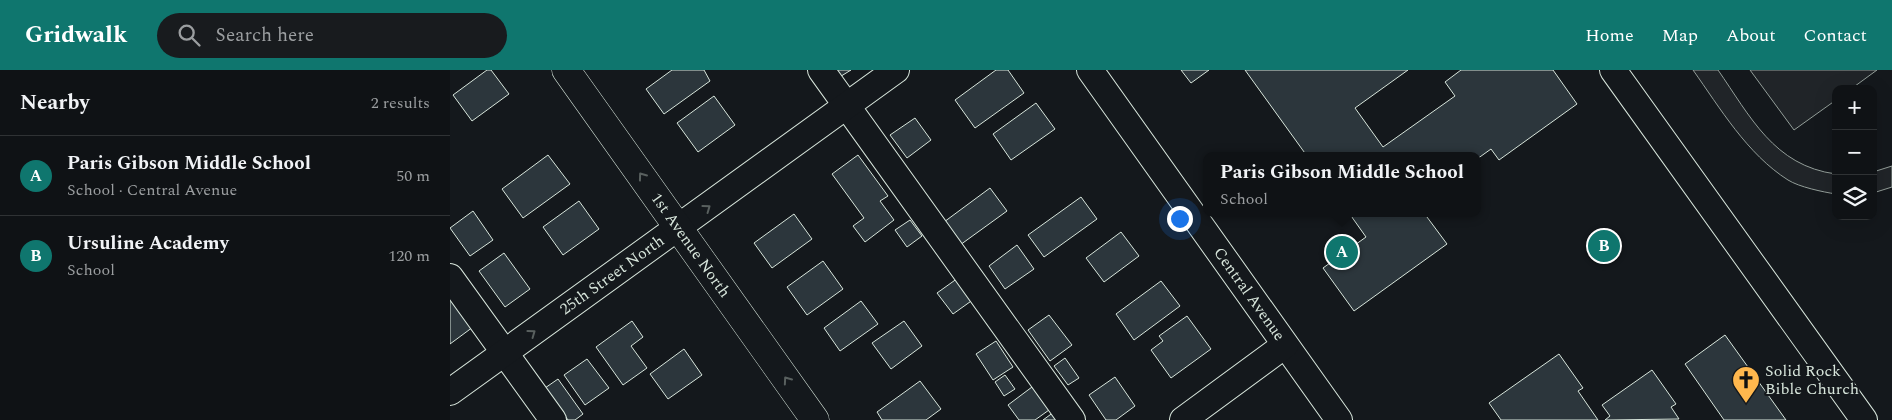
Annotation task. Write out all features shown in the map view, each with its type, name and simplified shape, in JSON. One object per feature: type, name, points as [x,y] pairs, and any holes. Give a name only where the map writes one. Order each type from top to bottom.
[{"type":"main road","name":"1st Avenue North","points":[[566,70],[815,420]]},
{"type":"street","points":[[821,70],[1072,420]]},
{"type":"street","name":"25th Street North","points":[[450,392],[896,70]]},
{"type":"street","name":"Central Avenue","points":[[1090,70],[1339,420]]},
{"type":"street","points":[[1613,70],[1864,420]]},
{"type":"street","points":[[450,277],[553,420]]},
{"type":"street","points":[[1183,420],[1285,345]]},
{"type":"shaded area","points":[[1693,70],[1718,70],[1753,121],[1780,150],[1796,161],[1814,169],[1832,173],[1832,193],[1798,185],[1788,180],[1773,169],[1747,144]]},
{"type":"shaded area","points":[[1750,70],[1877,70],[1856,85],[1832,85],[1832,103],[1794,130]]},
{"type":"shaded area","points":[[1892,166],[1892,187],[1877,192],[1877,171]]},
{"type":"building","points":[[487,70],[491,70],[509,94],[472,121],[453,95]]},
{"type":"building","points":[[672,70],[704,70],[710,81],[664,114],[646,89]]},
{"type":"building","points":[[833,70],[851,70],[838,78]]},
{"type":"building","points":[[996,70],[1008,70],[1024,93],[975,128],[955,100]]},
{"type":"building","points":[[1181,70],[1209,70],[1191,83]]},
{"type":"building","points":[[1245,70],[1408,70],[1355,108],[1383,147],[1455,96],[1445,82],[1461,70],[1553,70],[1577,104],[1499,160],[1491,149],[1481,156],[1481,152],[1304,152]]},
{"type":"building","points":[[714,96],[735,125],[698,152],[677,123]]},
{"type":"building","points":[[1036,103],[1055,129],[1011,160],[993,134]]},
{"type":"building","points":[[915,118],[931,140],[907,158],[890,135]]},
{"type":"building","points":[[548,155],[570,184],[523,218],[502,189]]},
{"type":"building","points":[[858,155],[888,196],[880,201],[894,220],[865,242],[853,226],[864,218],[832,174]]},
{"type":"building","points":[[990,188],[1007,211],[960,245],[944,222]]},
{"type":"building","points":[[1081,197],[1097,219],[1044,257],[1028,235]]},
{"type":"building","points":[[579,201],[599,229],[563,255],[543,227]]},
{"type":"building","points":[[473,211],[493,240],[470,256],[450,228]]},
{"type":"building","points":[[794,214],[812,239],[772,268],[754,243]]},
{"type":"building","points":[[1352,217],[1427,217],[1447,244],[1354,311],[1323,268],[1366,237]]},
{"type":"building","points":[[910,220],[922,236],[907,247],[895,230]]},
{"type":"building","points":[[1121,232],[1139,256],[1104,282],[1086,258]]},
{"type":"building","points":[[1017,245],[1034,269],[1005,289],[989,266]]},
{"type":"building","points":[[504,253],[530,289],[505,307],[479,271]]},
{"type":"building","points":[[823,261],[843,289],[807,315],[787,287]]},
{"type":"building","points":[[958,278],[974,299],[953,314],[937,293]]},
{"type":"building","points":[[1161,281],[1180,306],[1134,340],[1116,314]]},
{"type":"building","points":[[450,296],[473,327],[450,344]]},
{"type":"building","points":[[861,301],[878,324],[840,351],[824,328]]},
{"type":"building","points":[[1049,315],[1072,345],[1050,361],[1028,330]]},
{"type":"building","points":[[1187,316],[1211,349],[1171,378],[1151,350],[1163,341],[1159,336]]},
{"type":"building","points":[[632,321],[643,337],[631,346],[647,368],[623,385],[596,347]]},
{"type":"building","points":[[904,321],[922,346],[891,369],[872,343]]},
{"type":"building","points":[[1725,335],[1786,420],[1724,420],[1685,364]]},
{"type":"building","points":[[996,341],[1013,367],[993,380],[976,354]]},
{"type":"building","points":[[684,349],[702,375],[668,399],[650,374]]},
{"type":"building","points":[[1559,354],[1583,388],[1578,391],[1598,420],[1501,420],[1489,403]]},
{"type":"building","points":[[1065,358],[1079,378],[1068,385],[1054,366]]},
{"type":"building","points":[[587,359],[609,388],[585,405],[564,375]]},
{"type":"building","points":[[1652,370],[1676,404],[1671,407],[1679,419],[1605,420],[1610,416],[1602,405]]},
{"type":"building","points":[[1005,375],[1015,389],[1004,396],[995,382]]},
{"type":"building","points":[[1115,377],[1135,406],[1116,420],[1106,420],[1089,395]]},
{"type":"building","points":[[558,379],[583,414],[575,420],[568,420],[545,388]]},
{"type":"building","points":[[920,381],[941,409],[926,420],[882,420],[877,412]]},
{"type":"building","points":[[1032,387],[1049,410],[1035,420],[1019,420],[1008,405]]},
{"type":"building","points":[[1054,412],[1059,420],[1043,420]]},
{"type":"place","name":"Ursuline Academy","points":[[1604,246]]},
{"type":"place","name":"Paris Gibson Middle School","points":[[1342,252]]},
{"type":"place","name":"Solid Rock Bible Church","points":[[1746,404]]}]
